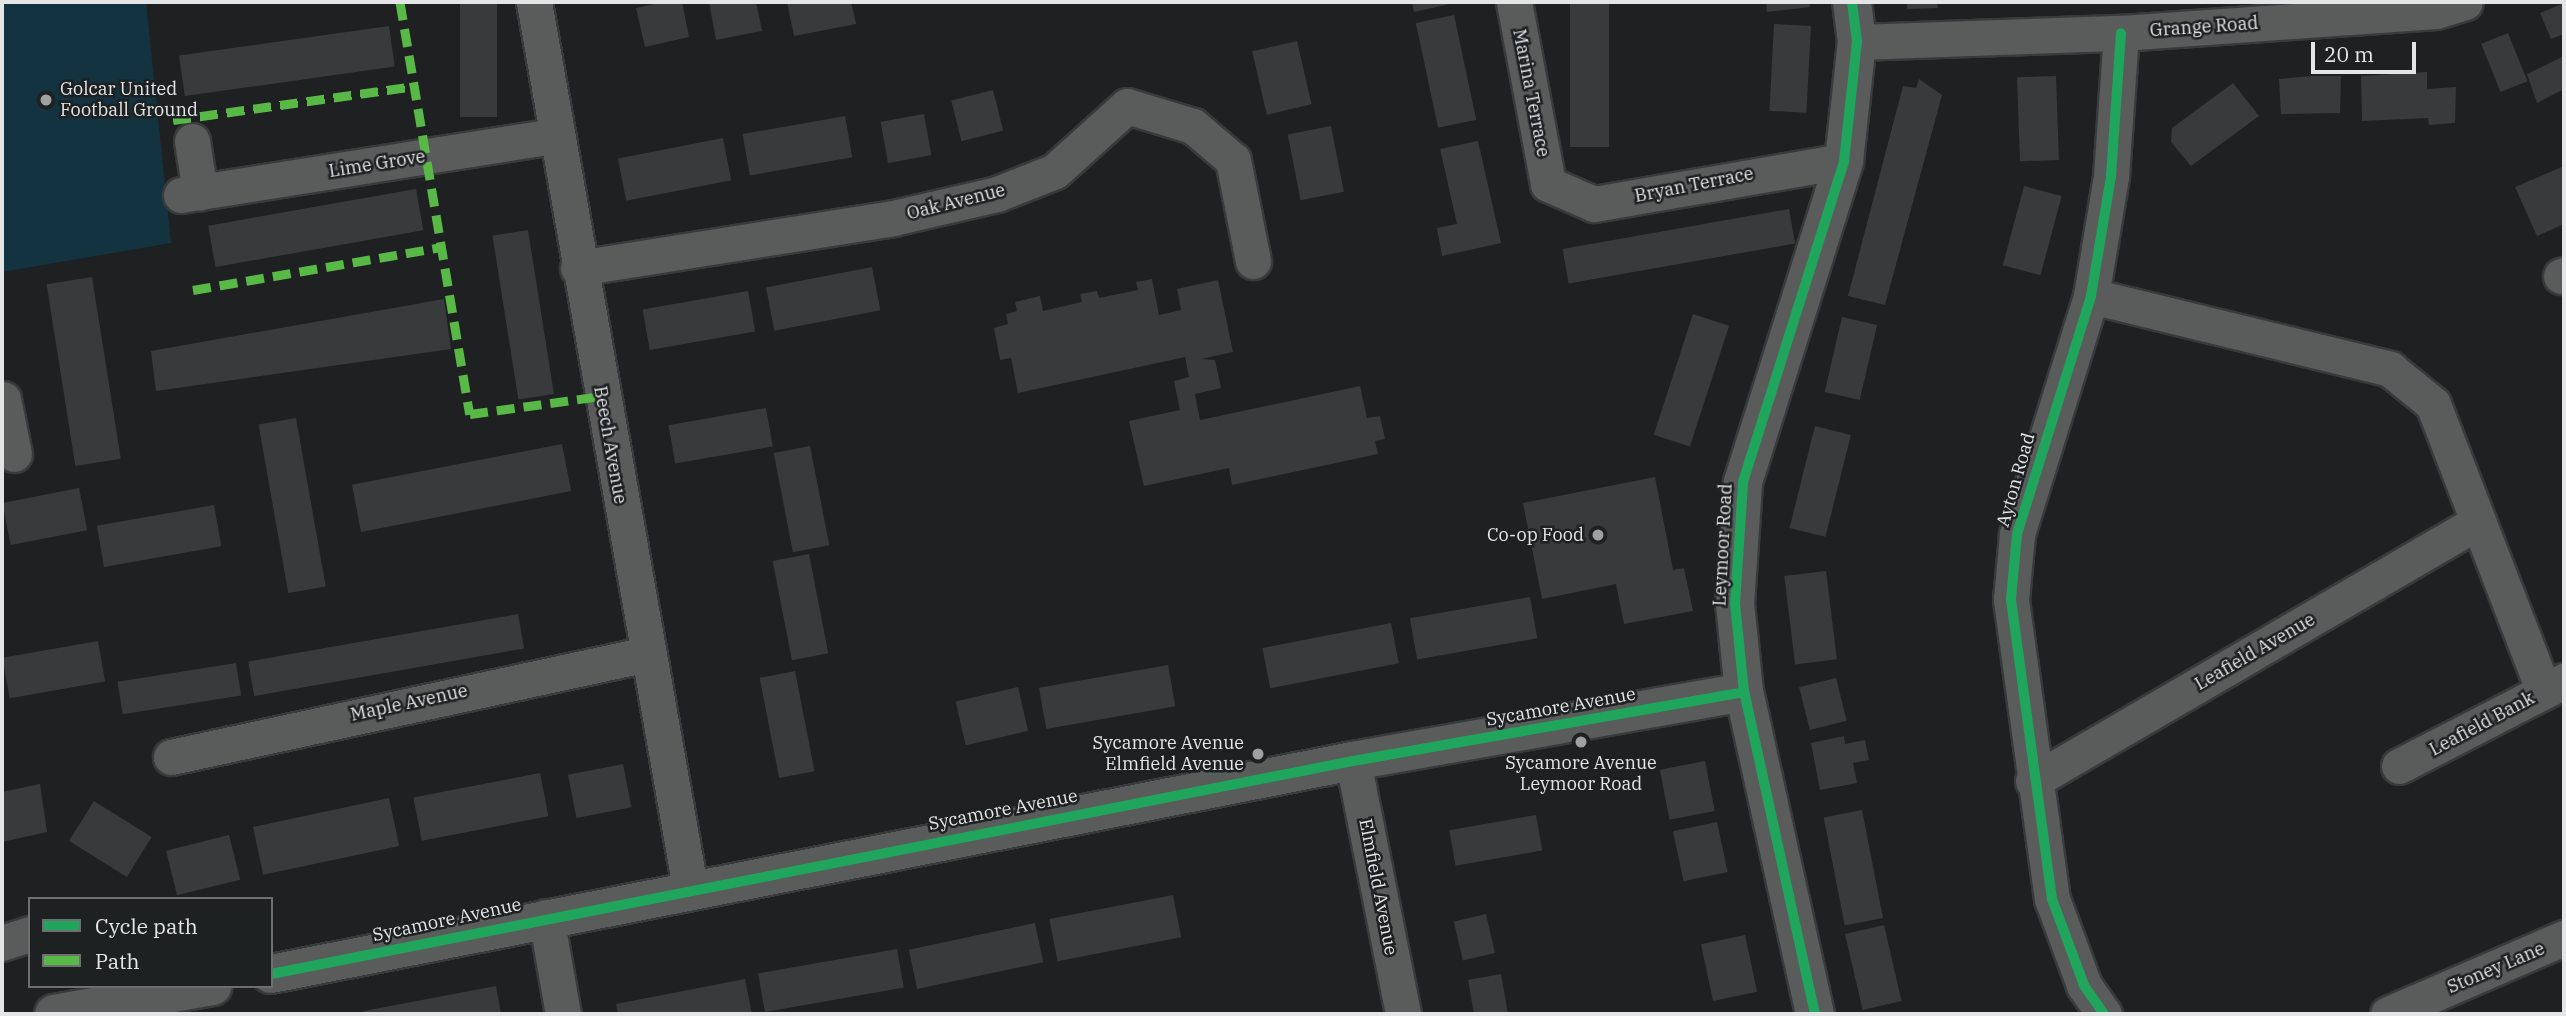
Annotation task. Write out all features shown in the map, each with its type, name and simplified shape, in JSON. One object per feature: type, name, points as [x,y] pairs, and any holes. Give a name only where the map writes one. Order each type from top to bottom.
[{"type":"street","name":"Beech Avenue","points":[[534,2],[553,136],[690,888]]},
{"type":"street","name":"Marina Terrace","points":[[1514,2],[1548,184]]},
{"type":"street","name":"Leymoor Road","points":[[1815,1014],[1744,692],[1735,604],[1743,482],[1844,161],[1857,42],[1852,2]]},
{"type":"street","name":"Grange Road","points":[[1857,42],[2121,33],[2436,11],[2465,2]]},
{"type":"street","name":"Ayton Road","points":[[2104,1014],[2084,985],[2053,899],[2033,781],[2011,599],[2017,534],[2091,296],[2111,176],[2121,33]]},
{"type":"street","name":"Oak Avenue","points":[[579,268],[893,218],[997,194],[1055,171],[1127,106],[1193,126],[1233,160],[1253,261]]},
{"type":"street","name":"Lime Grove","points":[[192,141],[191,194],[553,136]]},
{"type":"street","name":"Bryan Terrace","points":[[1548,184],[1594,204],[1844,161]]},
{"type":"street","points":[[2091,296],[2390,369],[2433,404],[2476,523],[2554,686]]},
{"type":"street","points":[[2,396],[15,454]]},
{"type":"street","name":"Leafield Avenue","points":[[2033,781],[2476,523]]},
{"type":"street","name":"Maple Avenue","points":[[172,757],[647,654]]},
{"type":"street","name":"Leafield Bank","points":[[2399,766],[2554,686]]},
{"type":"street","name":"Sycamore Avenue","points":[[273,974],[690,888],[1353,761],[1744,692]]},
{"type":"street","name":"Elmfield Avenue","points":[[1353,761],[1403,1014]]},
{"type":"street","points":[[546,917],[563,1014]]},
{"type":"street","points":[[2,943],[28,935]]},
{"type":"street","name":"Stoney Lane","points":[[2388,1014],[2564,938]]},
{"type":"street","points":[[58,1014],[133,993],[203,997]]},
{"type":"shaded area","points":[[2,2],[146,2],[171,243],[2,272]]},
{"type":"building","points":[[460,2],[497,2],[497,117],[460,117]]},
{"type":"building","points":[[663,2],[682,2],[689,37],[645,47],[636,8]]},
{"type":"building","points":[[709,2],[756,2],[762,31],[716,40]]},
{"type":"building","points":[[787,2],[851,2],[856,24],[794,36]]},
{"type":"building","points":[[1412,2],[1454,2],[1454,3],[1414,12]]},
{"type":"building","points":[[1570,2],[1609,2],[1609,147],[1570,147]]},
{"type":"building","points":[[1766,2],[1809,2],[1810,7],[1767,12]]},
{"type":"building","points":[[1907,2],[1937,2],[1938,8],[1907,9]]},
{"type":"building","points":[[2564,3],[2564,34],[2551,39],[2540,13]]},
{"type":"building","points":[[1454,15],[1476,120],[1438,128],[1416,23]]},
{"type":"building","points":[[1774,24],[1811,26],[1806,113],[1769,111]]},
{"type":"building","points":[[389,26],[395,67],[185,96],[179,56]]},
{"type":"building","points":[[2508,33],[2527,81],[2501,92],[2481,44]]},
{"type":"building","points":[[1297,41],[1312,104],[1267,115],[1252,51]]},
{"type":"building","points":[[2562,57],[2564,89],[2537,103],[2527,74]]},
{"type":"building","points":[[2427,72],[2427,89],[2456,87],[2455,123],[2429,125],[2428,118],[2362,121],[2361,76]]},
{"type":"building","points":[[2056,76],[2059,160],[2020,161],[2017,77]]},
{"type":"building","points":[[2341,76],[2340,113],[2281,114],[2279,79]]},
{"type":"building","points":[[1919,79],[1942,95],[1885,305],[1848,296],[1903,86],[1916,88]]},
{"type":"building","points":[[2233,83],[2259,116],[2191,166],[2171,142],[2172,128]]},
{"type":"building","points":[[993,90],[1003,131],[961,141],[951,100]]},
{"type":"building","points":[[924,114],[931,155],[888,163],[881,122]]},
{"type":"building","points":[[845,116],[852,157],[750,175],[743,134]]},
{"type":"building","points":[[1331,126],[1344,192],[1301,200],[1288,134]]},
{"type":"building","points":[[723,138],[731,180],[626,201],[618,158]]},
{"type":"building","points":[[1478,141],[1501,243],[1442,256],[1437,228],[1457,224],[1440,149]]},
{"type":"building","points":[[2564,166],[2564,224],[2537,236],[2515,187]]},
{"type":"building","points":[[2024,186],[2062,196],[2040,275],[2003,265]]},
{"type":"building","points":[[416,189],[423,230],[215,267],[208,226]]},
{"type":"building","points":[[1789,209],[1795,243],[1569,283],[1562,249]]},
{"type":"building","points":[[528,230],[554,394],[518,400],[492,236]]},
{"type":"building","points":[[872,267],[880,310],[774,331],[766,288]]},
{"type":"building","points":[[92,277],[121,459],[75,466],[47,284]]},
{"type":"building","points":[[1152,279],[1159,315],[1181,310],[1177,289],[1218,280],[1233,352],[1201,359],[1215,360],[1221,388],[1195,394],[1200,420],[1360,386],[1367,418],[1380,416],[1385,439],[1375,441],[1378,454],[1232,485],[1229,468],[1144,486],[1129,421],[1180,410],[1174,381],[1189,377],[1185,357],[1018,393],[1011,358],[1000,360],[994,328],[1008,324],[1006,314],[1017,311],[1015,302],[1040,296],[1043,311],[1082,302],[1080,294],[1097,291],[1099,298],[1138,290],[1136,282]]},
{"type":"building","points":[[748,291],[755,331],[650,350],[643,310]]},
{"type":"building","points":[[444,299],[451,349],[156,391],[151,351]]},
{"type":"building","points":[[1693,314],[1729,326],[1690,447],[1654,435]]},
{"type":"building","points":[[1842,317],[1877,325],[1860,400],[1825,392]]},
{"type":"building","points":[[766,408],[773,446],[675,464],[669,425]]},
{"type":"building","points":[[296,418],[326,586],[288,593],[259,425]]},
{"type":"building","points":[[1815,426],[1851,435],[1825,537],[1790,528]]},
{"type":"building","points":[[562,444],[571,491],[361,532],[352,485]]},
{"type":"building","points":[[810,446],[829,545],[793,552],[774,453]]},
{"type":"building","name":"Co-op Food","points":[[1655,477],[1673,570],[1684,568],[1693,611],[1624,624],[1616,584],[1542,599],[1523,503]]},
{"type":"building","points":[[79,488],[87,530],[11,545],[2,503]]},
{"type":"building","points":[[214,505],[221,546],[104,567],[97,526]]},
{"type":"building","points":[[809,554],[828,653],[792,660],[773,561]]},
{"type":"building","points":[[1826,571],[1837,659],[1795,664],[1784,576]]},
{"type":"building","points":[[1530,597],[1537,638],[1417,660],[1410,618]]},
{"type":"building","points":[[518,614],[524,648],[254,696],[248,662]]},
{"type":"building","points":[[1391,623],[1399,663],[1270,688],[1262,648]]},
{"type":"building","points":[[98,641],[105,681],[10,698],[2,658]]},
{"type":"building","points":[[236,663],[241,696],[123,714],[117,682]]},
{"type":"building","points":[[1168,665],[1175,706],[1046,729],[1039,688]]},
{"type":"building","points":[[795,671],[814,771],[779,778],[760,678]]},
{"type":"building","points":[[1836,678],[1847,721],[1810,730],[1799,687]]},
{"type":"building","points":[[1018,687],[1028,731],[966,745],[956,701]]},
{"type":"building","points":[[1844,736],[1845,744],[1865,740],[1869,760],[1853,763],[1857,783],[1820,790],[1811,743]]},
{"type":"building","points":[[1705,761],[1715,811],[1670,820],[1660,770]]},
{"type":"building","points":[[623,764],[631,807],[576,818],[568,775]]},
{"type":"building","points":[[540,773],[548,816],[422,841],[413,798]]},
{"type":"building","points":[[40,784],[47,832],[2,842],[2,792]]},
{"type":"building","points":[[389,798],[399,846],[263,875],[253,827]]},
{"type":"building","points":[[94,801],[152,837],[127,877],[69,841]]},
{"type":"building","points":[[1862,810],[1883,918],[1845,925],[1824,817]]},
{"type":"building","points":[[1536,815],[1542,850],[1456,866],[1449,830]]},
{"type":"building","points":[[1717,822],[1728,872],[1684,881],[1673,831]]},
{"type":"building","points":[[229,835],[240,880],[177,895],[166,851]]},
{"type":"building","points":[[1173,895],[1181,937],[1058,961],[1049,919]]},
{"type":"building","points":[[1486,914],[1495,953],[1463,960],[1454,921]]},
{"type":"building","points":[[1035,923],[1043,962],[917,989],[909,950]]},
{"type":"building","points":[[1884,925],[1902,1001],[1863,1010],[1845,934]]},
{"type":"building","points":[[1745,935],[1757,992],[1713,1001],[1701,944]]},
{"type":"building","points":[[897,949],[904,987],[765,1012],[758,973]]},
{"type":"building","points":[[1501,974],[1508,1014],[1474,1014],[1468,980]]},
{"type":"building","points":[[745,979],[752,1014],[618,1014],[616,1004]]},
{"type":"building","points":[[496,986],[501,1014],[354,1014],[369,1010]]},
{"type":"marked path","points":[[400,2],[470,414],[601,396]]},
{"type":"marked path","points":[[173,120],[414,86]]},
{"type":"marked path","points":[[193,290],[441,247]]},
{"type":"cycle path","points":[[1815,1014],[1744,692],[1735,604],[1743,482],[1844,161],[1857,42],[1852,2]]},
{"type":"cycle path","points":[[2104,1014],[2084,985],[2052,899],[2011,599],[2017,534],[2091,296],[2111,176],[2121,33]]},
{"type":"cycle path","points":[[273,974],[1353,761],[1744,692]]},
{"type":"place","name":"Golcar United Football Ground","points":[[46,100]]},
{"type":"place","name":"Co-op Food","points":[[1598,535]]},
{"type":"place","name":"Sycamore Avenue Leymoor Road","points":[[1581,742]]},
{"type":"place","name":"Sycamore Avenue Elmfield Avenue","points":[[1258,754]]}]
